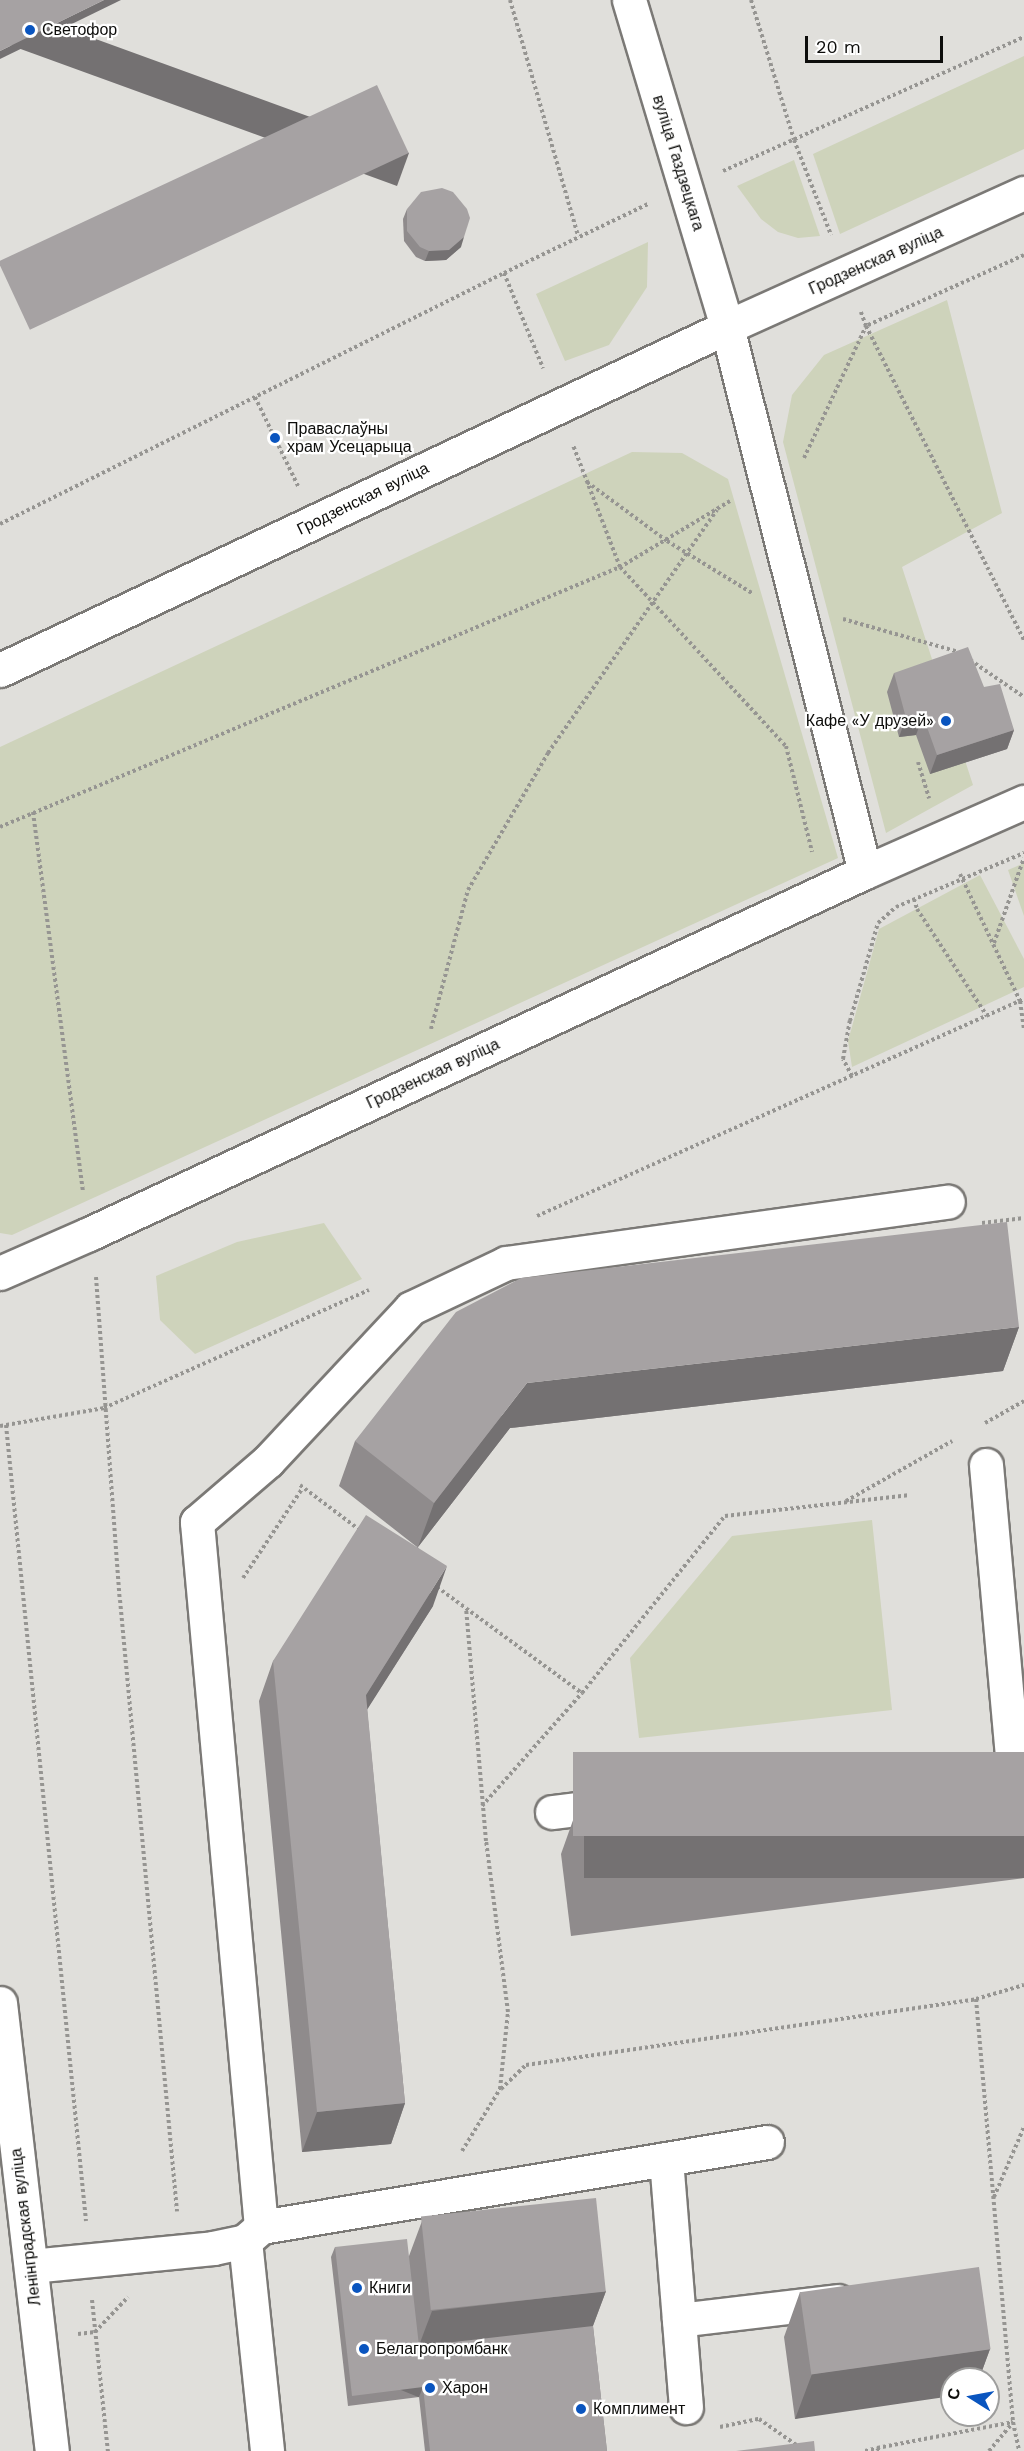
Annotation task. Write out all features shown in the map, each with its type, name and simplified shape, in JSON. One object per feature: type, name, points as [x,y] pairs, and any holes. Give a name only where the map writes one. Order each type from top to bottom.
[{"type":"street","name":"вуліца Газдзецкага","points":[[629,0],[727,327]]},
{"type":"street","name":"Гродзенская вуліца","points":[[0,670],[727,327],[847,275],[1024,193]]},
{"type":"street","points":[[727,327],[865,872]]},
{"type":"street","name":"Гродзенская вуліца","points":[[0,1273],[89,1234],[865,872],[1024,802]]},
{"type":"street","points":[[267,2451],[253,2234],[197,1522],[268,1461],[411,1308],[506,1263],[948,1202]]},
{"type":"street","points":[[976,1761],[1018,1758],[986,1465]]},
{"type":"street","points":[[552,1812],[681,1796]]},
{"type":"street","name":"Ленінградская вуліца","points":[[0,2003],[52,2451]]},
{"type":"street","points":[[31,2266],[180,2250],[253,2234],[767,2142]]},
{"type":"street","points":[[666,2159],[686,2407]]},
{"type":"street","points":[[679,2320],[872,2297]]},
{"type":"path","points":[[510,0],[578,236]]},
{"type":"path","points":[[751,0],[794,140],[866,326],[1024,640]]},
{"type":"path","points":[[0,524],[578,236],[1024,38]]},
{"type":"path","points":[[799,469],[866,326],[1024,255]]},
{"type":"path","points":[[504,273],[620,567],[786,746],[814,862]]},
{"type":"path","points":[[255,397],[315,522]]},
{"type":"path","points":[[587,481],[667,541],[754,594]]},
{"type":"path","points":[[0,827],[620,567],[667,541],[719,507],[548,753],[468,890],[428,1040]]},
{"type":"path","points":[[841,618],[954,649],[1024,697]]},
{"type":"path","points":[[918,762],[930,801]]},
{"type":"path","points":[[33,812],[94,1260],[104,1408],[180,2250]]},
{"type":"path","points":[[943,838],[1022,1000],[1024,1029]]},
{"type":"path","points":[[852,1076],[843,1059],[853,1011],[878,923],[896,907],[1024,852]]},
{"type":"path","points":[[994,944],[1024,858]]},
{"type":"path","points":[[914,899],[917,909],[987,1016]]},
{"type":"path","points":[[526,1220],[1022,1000]]},
{"type":"path","points":[[979,1224],[1024,1218]]},
{"type":"path","points":[[0,1426],[104,1408],[375,1288]]},
{"type":"path","points":[[984,1424],[1024,1401]]},
{"type":"path","points":[[6,1425],[108,2451]]},
{"type":"path","points":[[843,1503],[954,1441]]},
{"type":"path","points":[[268,1461],[370,1537]]},
{"type":"path","points":[[242,1580],[310,1478]]},
{"type":"path","points":[[482,1806],[582,1693],[725,1516],[908,1495]]},
{"type":"path","points":[[427,1580],[582,1693]]},
{"type":"path","points":[[466,1609],[482,1806],[508,2012],[500,2090]]},
{"type":"path","points":[[458,2157],[500,2090],[526,2065],[976,1999],[1024,1985]]},
{"type":"path","points":[[976,1999],[1013,2422],[1019,2451]]},
{"type":"path","points":[[993,2198],[1024,2127]]},
{"type":"path","points":[[39,2339],[95,2332],[131,2295]]},
{"type":"path","points":[[686,2407],[691,2433],[759,2419],[805,2451]]},
{"type":"path","points":[[865,2451],[1013,2422]]},
{"type":"path","points":[[989,2451],[1013,2422]]},
{"type":"green space","points":[[1024,56],[1024,149],[840,234],[813,154]]},
{"type":"green space","points":[[794,160],[820,236],[798,238],[778,232],[761,219],[737,186]]},
{"type":"green space","points":[[648,242],[647,287],[609,345],[565,361],[536,294]]},
{"type":"green space","points":[[947,300],[1002,513],[902,567],[973,785],[886,833],[783,442],[792,395],[824,355]]},
{"type":"green space","points":[[632,452],[682,453],[728,479],[838,858],[12,1235],[0,1233],[0,747]]},
{"type":"green space","points":[[1024,863],[1024,916],[1008,870]]},
{"type":"green space","points":[[980,875],[1024,959],[1024,987],[852,1067],[848,1041],[879,929]]},
{"type":"green space","points":[[324,1223],[362,1279],[195,1354],[160,1320],[156,1276],[237,1242]]},
{"type":"green space","points":[[872,1520],[892,1710],[639,1738],[630,1658],[732,1536]]},
{"type":"building","name":"Светофор","points":[[0,0],[104,0],[0,51]]},
{"type":"building","points":[[377,85],[409,153],[30,330],[0,266],[0,261]]},
{"type":"building","points":[[442,188],[453,192],[467,209],[470,218],[464,237],[449,250],[429,251],[420,247],[407,231],[407,209],[421,192]]},
{"type":"building","name":"Кафе «У друзей»","points":[[968,647],[984,687],[1000,684],[1014,730],[937,755],[923,716],[906,718],[894,673]]},
{"type":"building","points":[[1007,1222],[1019,1327],[527,1383],[434,1503],[355,1441],[456,1312],[521,1278]]},
{"type":"building","points":[[366,1515],[447,1566],[366,1695],[405,2103],[317,2112],[273,1661]]},
{"type":"building","points":[[573,1752],[1024,1752],[1024,1836],[573,1836]]},
{"type":"building","points":[[596,2198],[606,2291],[431,2310],[421,2216]]},
{"type":"building","points":[[407,2239],[419,2346],[593,2326],[607,2451],[430,2451],[423,2387],[352,2396],[335,2247]]},
{"type":"building","points":[[979,2267],[991,2349],[811,2374],[800,2292]]},
{"type":"building","points":[[814,2441],[815,2451],[736,2451]]},
{"type":"place","name":"Светофор","points":[[30,30]]},
{"type":"place","name":"Праваслаўны храм Усецарыца","points":[[275,438]]},
{"type":"place","name":"Кафе «У друзей»","points":[[946,721]]},
{"type":"place","name":"Книги","points":[[357,2288]]},
{"type":"place","name":"Белагропромбанк","points":[[364,2349]]},
{"type":"place","name":"Харон","points":[[430,2388]]},
{"type":"place","name":"Комплимент","points":[[581,2409]]}]
